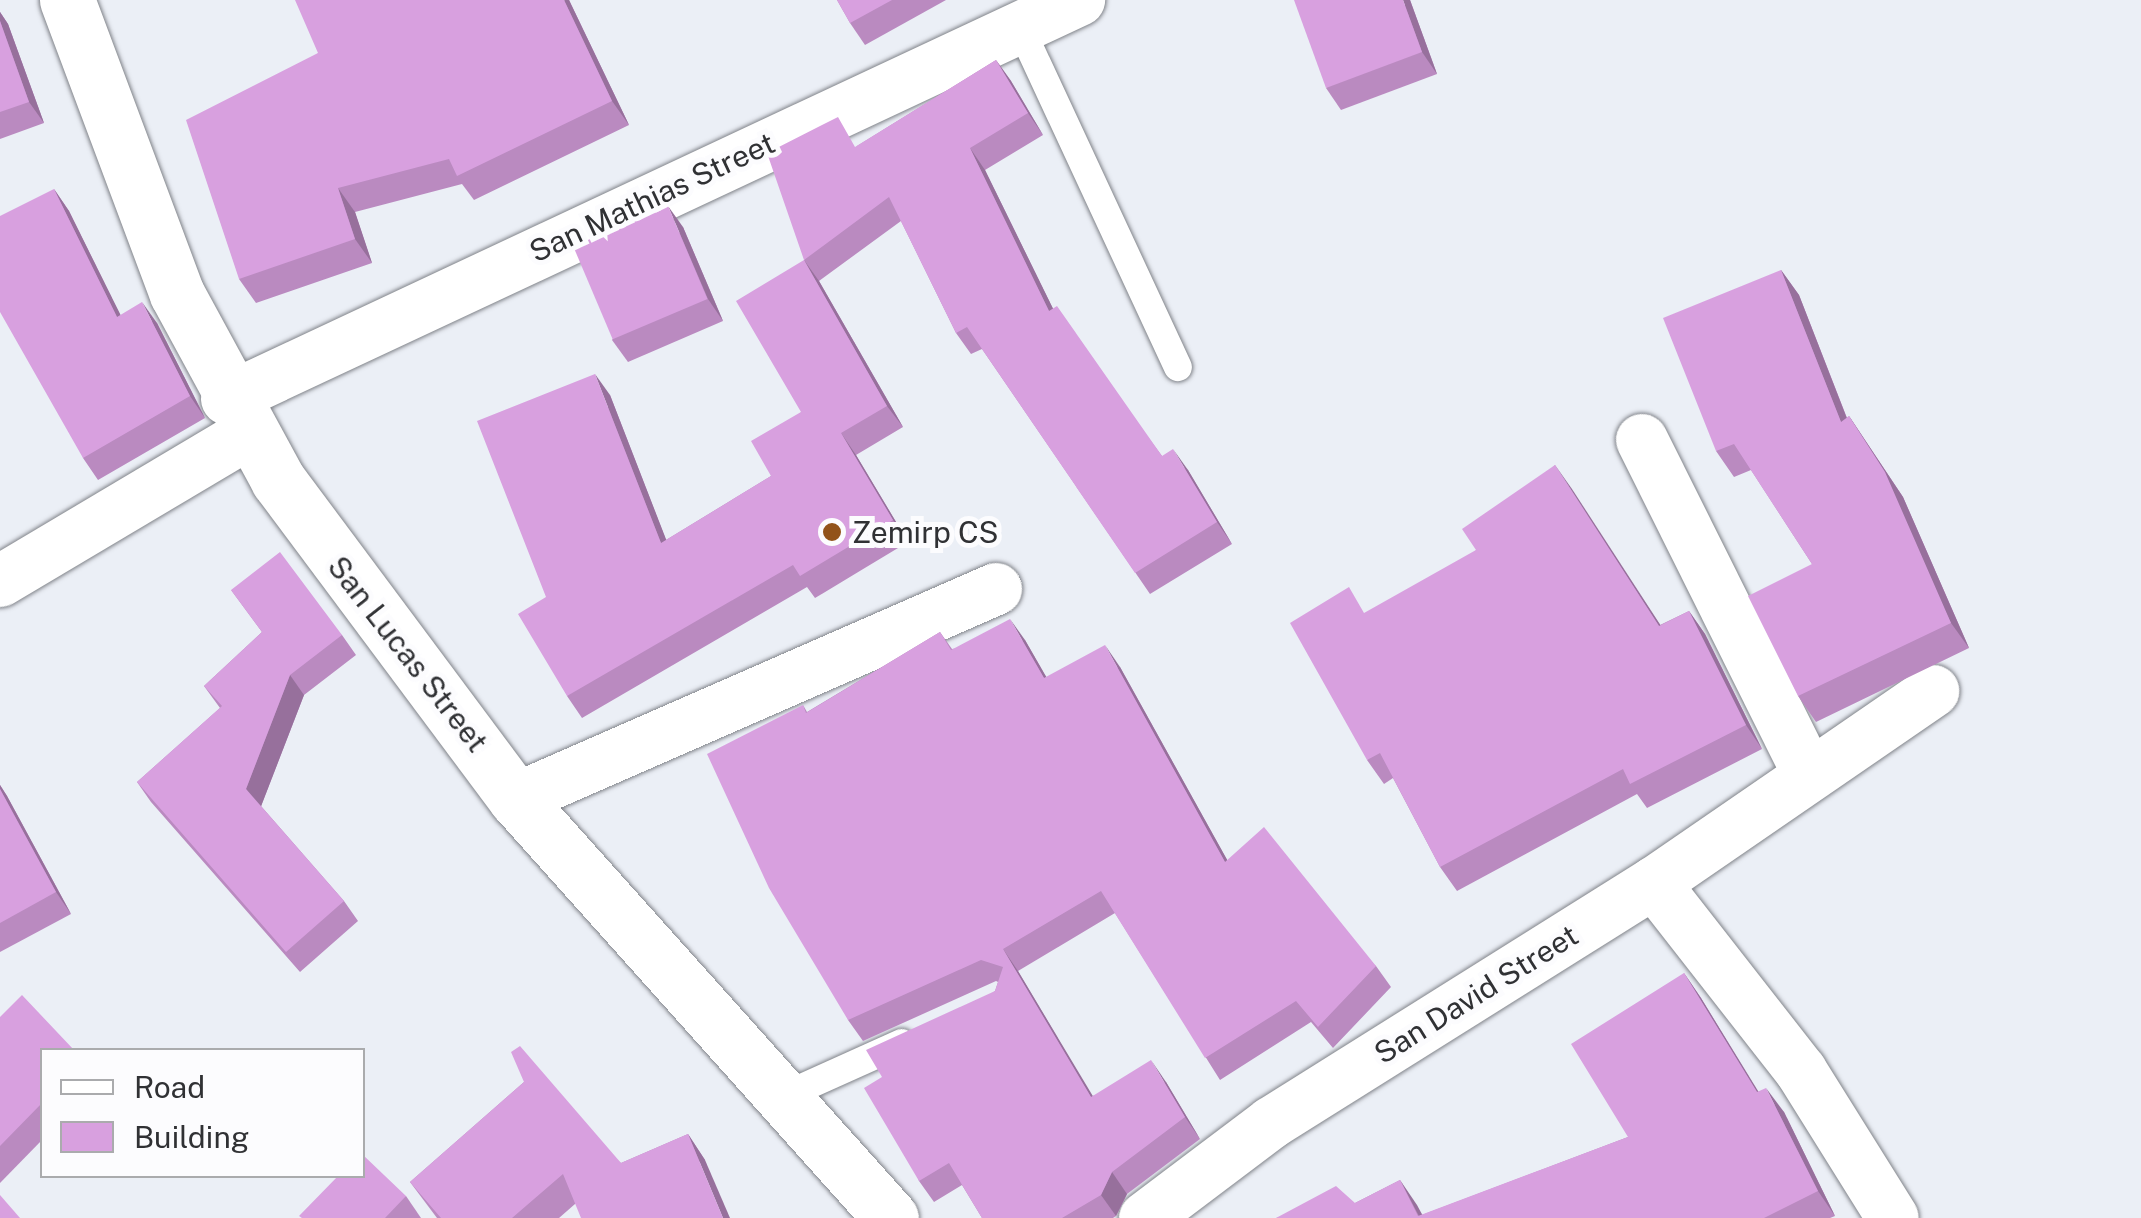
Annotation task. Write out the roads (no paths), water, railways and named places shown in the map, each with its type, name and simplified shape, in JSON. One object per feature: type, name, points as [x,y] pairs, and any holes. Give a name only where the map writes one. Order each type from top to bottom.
[{"type":"street","name":"San Lucas Street","points":[[67,0],[144,216],[238,416],[516,800],[892,1218]]},
{"type":"street","name":"San Mathias Street","points":[[0,581],[238,416],[1071,2]]},
{"type":"street","points":[[1642,440],[1808,773]]},
{"type":"street","points":[[516,800],[996,589]]},
{"type":"street","name":"San David Street","points":[[1146,1218],[1270,1123],[1654,883],[1808,773],[1933,692]]},
{"type":"street","points":[[1654,883],[1801,1071],[1893,1218]]},
{"type":"lane","points":[[1020,27],[1178,367]]},
{"type":"lane","points":[[784,1096],[936,1027]]},
{"type":"place","name":"Zemirp CS","points":[[832,532]]}]
